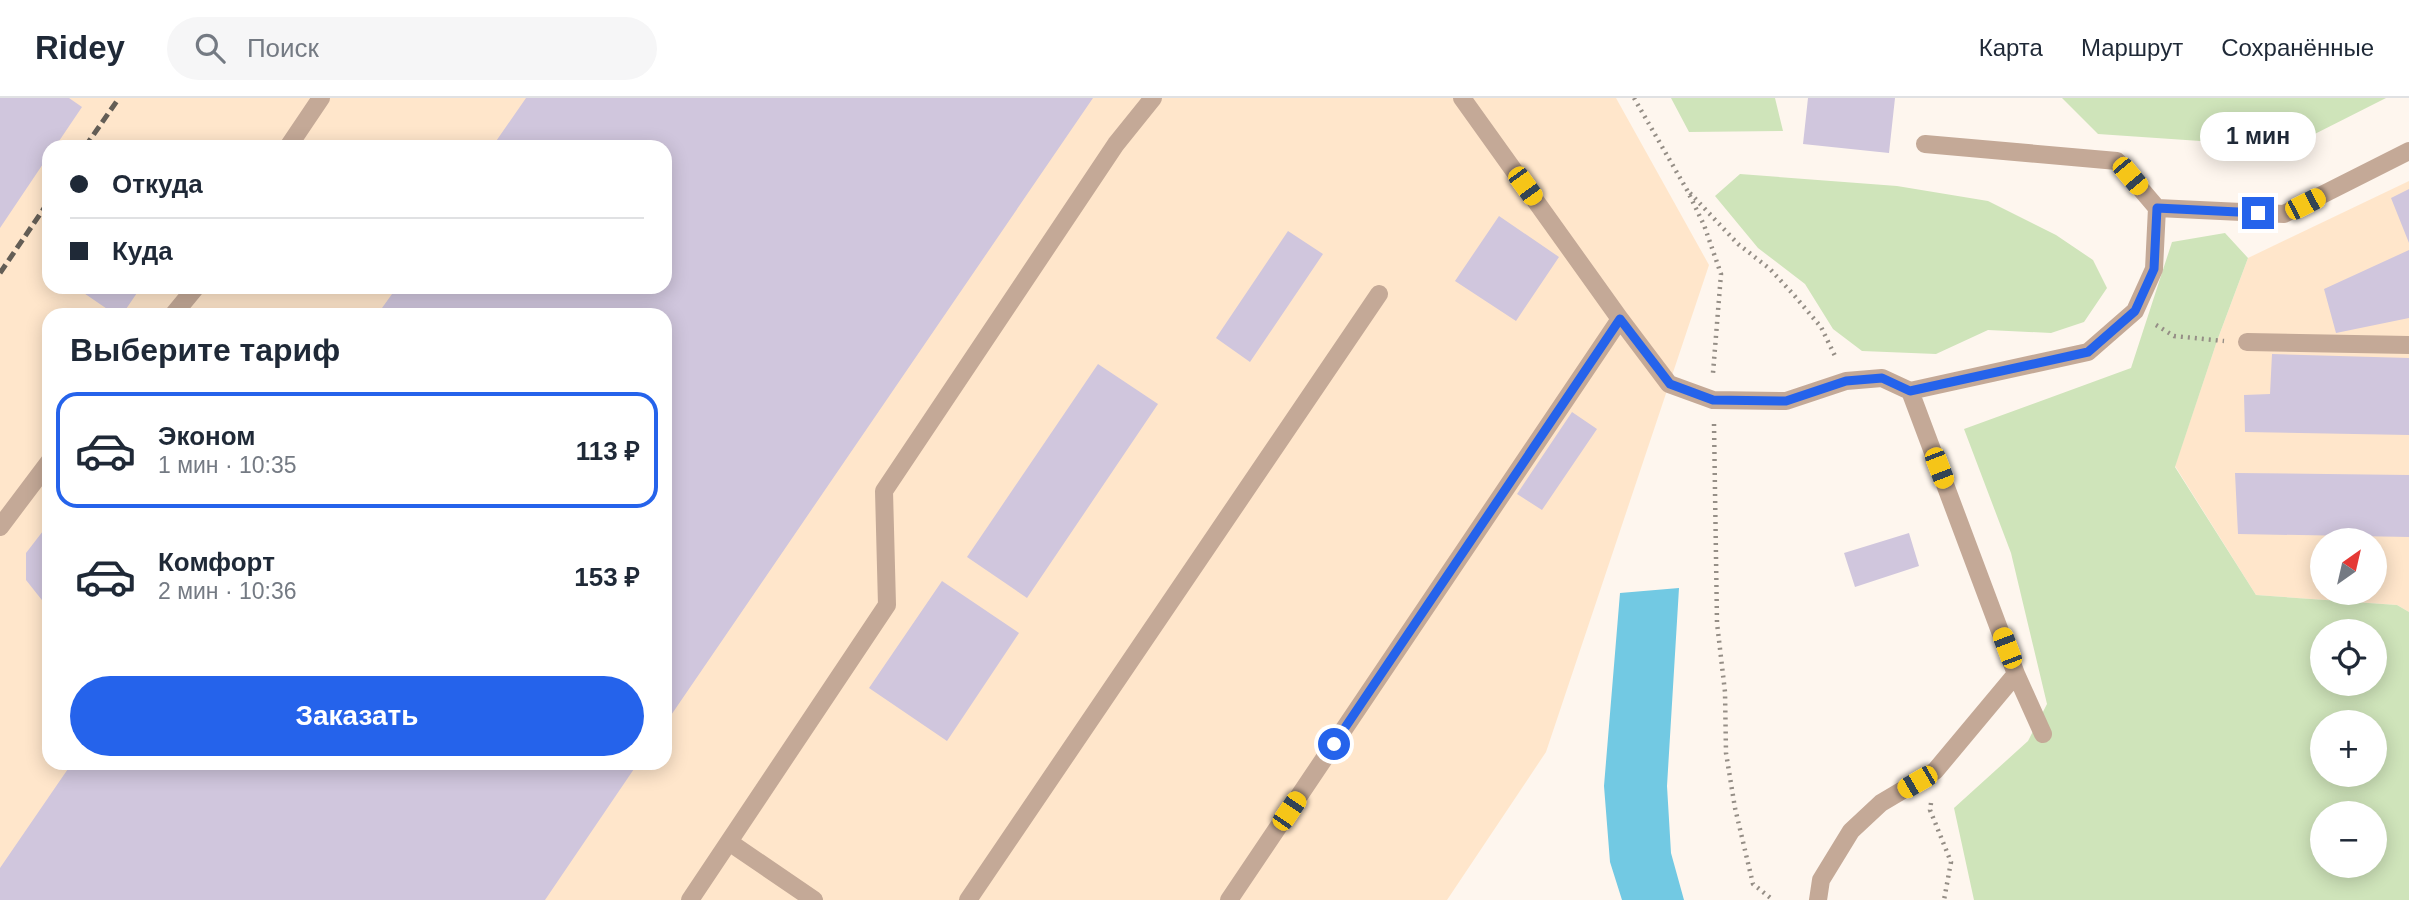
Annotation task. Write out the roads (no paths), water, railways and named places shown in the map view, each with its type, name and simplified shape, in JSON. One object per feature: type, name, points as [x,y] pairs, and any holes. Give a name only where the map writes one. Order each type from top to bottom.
[{"type":"lane","points":[[293,140],[321,98]]},
{"type":"lane","points":[[690,900],[887,605],[884,491],[1116,144],[1153,98]]},
{"type":"lane","points":[[1462,98],[1620,319],[1670,384],[1713,400],[1786,401],[1846,381],[1882,378],[1910,391],[2088,352],[2135,311],[2154,269],[2157,208],[2118,161],[1925,144]]},
{"type":"lane","points":[[2157,208],[2284,214],[2409,151]]},
{"type":"lane","points":[[179,308],[190,294]]},
{"type":"lane","points":[[968,900],[1379,294]]},
{"type":"lane","points":[[1229,900],[1620,319]]},
{"type":"lane","points":[[2247,342],[2409,345]]},
{"type":"lane","points":[[1910,391],[2016,674],[2043,734]]},
{"type":"lane","points":[[0,527],[42,470]]},
{"type":"lane","points":[[1818,900],[1821,880],[1851,831],[1881,803],[1935,771],[2016,674]]},
{"type":"lane","points":[[729,842],[814,900]]},
{"type":"water","points":[[1679,588],[1667,786],[1671,853],[1684,900],[1622,900],[1610,862],[1604,786],[1620,593]]},
{"type":"railway","points":[[90,140],[119,98]]},
{"type":"railway","points":[[0,273],[42,211]]}]
